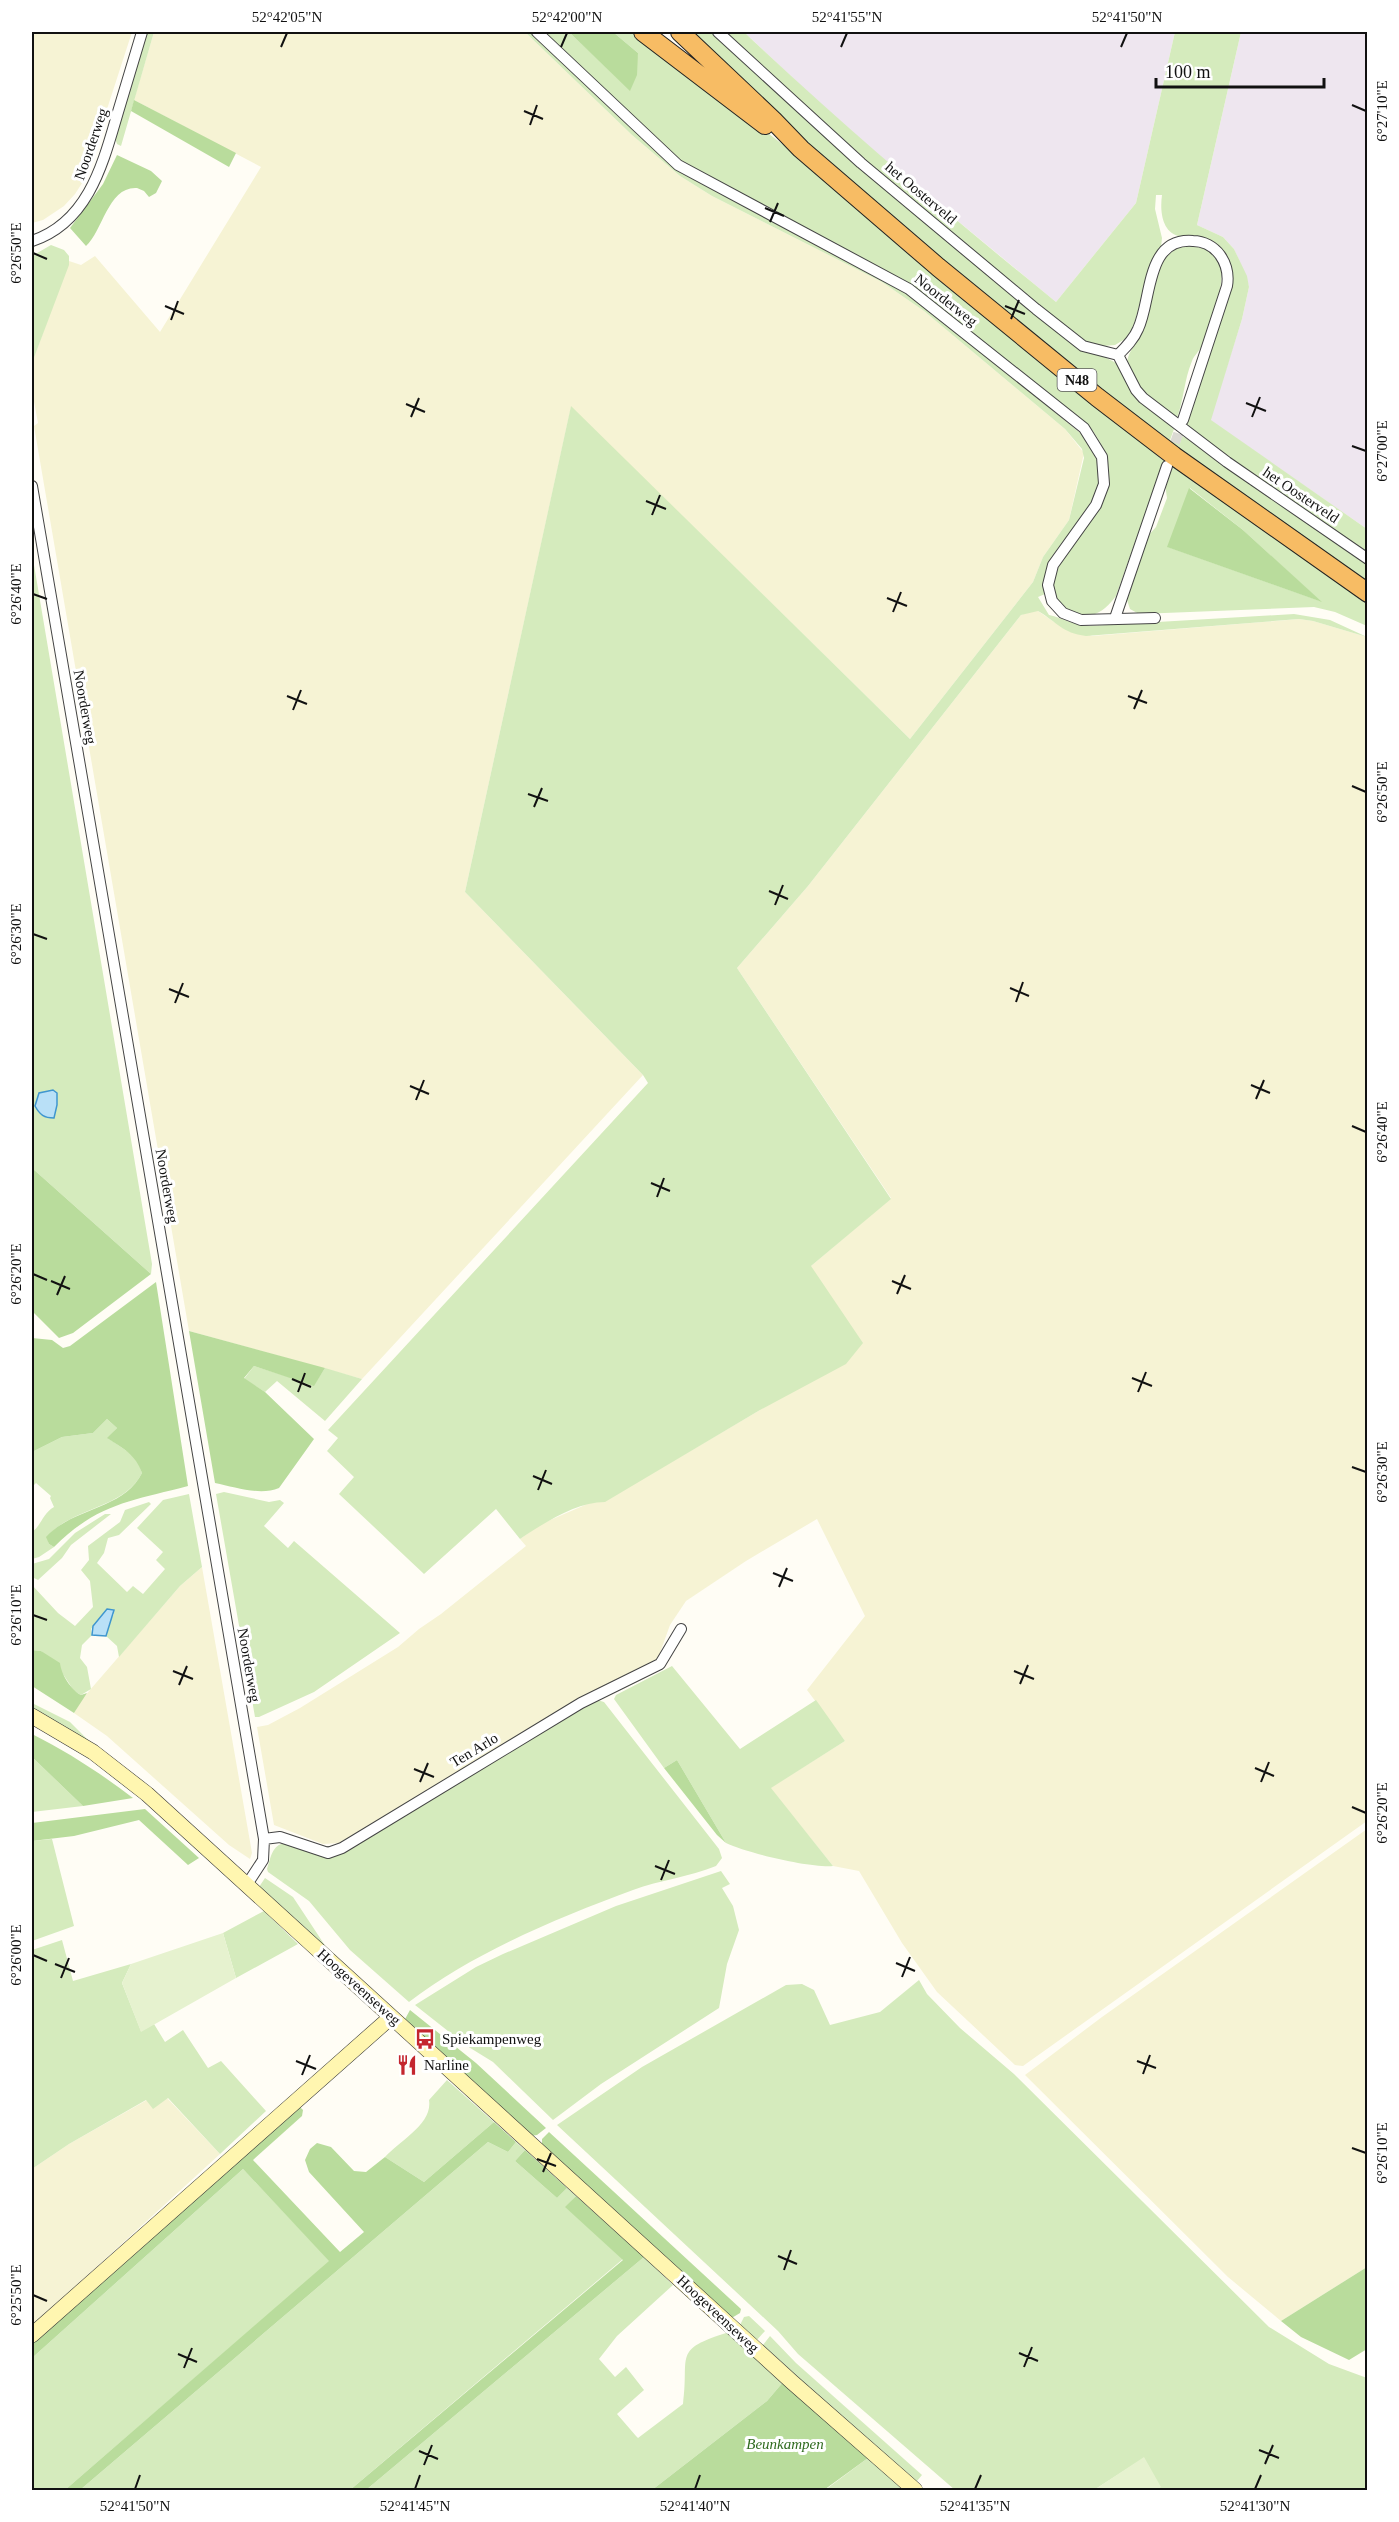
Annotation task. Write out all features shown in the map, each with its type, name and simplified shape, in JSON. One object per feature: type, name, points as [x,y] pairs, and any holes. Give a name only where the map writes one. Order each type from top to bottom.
[{"type":"highway","name":"N48","points":[[643,32],[731,101],[801,149]]},
{"type":"highway","name":"N48","points":[[680,32],[801,149],[938,267],[1097,397],[1282,534],[1368,593]]},
{"type":"main road","name":"Hoogeveenseweg","points":[[32,1716],[72,1738],[114,1767],[792,2382],[915,2490]]},
{"type":"main road","points":[[32,2335],[391,2017]]},
{"type":"street","name":"Noorderweg","points":[[32,241],[61,225],[90,193],[106,154],[142,32]]},
{"type":"street","name":"Noorderweg","points":[[537,32],[678,165],[909,289],[1084,428],[1102,457],[1104,484],[1096,505],[1053,565],[1048,580],[1049,591],[1056,607],[1070,617],[1086,621],[1155,618]]},
{"type":"street","name":"het Oosterveld","points":[[718,32],[861,163],[1036,309],[1083,346],[1118,354],[1136,390],[1143,398],[1236,469],[1368,559]]},
{"type":"street","points":[[1118,354],[1138,329],[1154,268],[1161,255],[1173,244],[1189,240],[1205,243],[1217,252],[1226,264],[1227,286],[1183,420]]},
{"type":"street","points":[[1115,618],[1167,466]]},
{"type":"street","name":"Noorderweg","points":[[32,486],[264,1839],[263,1860],[246,1886]]},
{"type":"street","name":"Ten Arlo","points":[[264,1839],[280,1837],[328,1853],[342,1848],[580,1703],[660,1664],[681,1629]]},
{"type":"shaded area","points":[[32,32],[132,32],[84,180],[64,206],[43,220],[32,223]]},
{"type":"shaded area","points":[[154,32],[525,32],[632,135],[680,176],[712,196],[882,282],[924,311],[1065,429],[1084,453],[1069,520],[1043,557],[1033,582],[910,739],[571,407],[465,892],[643,1075],[362,1379],[189,1331],[34,426],[38,423],[32,391],[32,363],[69,261],[81,265],[95,256],[160,332],[261,167],[134,100]]},
{"type":"shaded area","points":[[744,32],[1175,32],[1136,203],[1056,302],[896,170]]},
{"type":"shaded area","points":[[1241,32],[1367,32],[1367,529],[1210,420],[1242,319],[1249,287],[1234,249],[1223,237],[1197,225]]},
{"type":"shaded area","points":[[1038,611],[1054,622],[1092,636],[1299,619],[1367,637],[1367,1821],[1023,2066],[1015,2065],[937,1992],[902,1943],[859,1871],[833,1866],[770,1788],[845,1741],[807,1690],[865,1616],[817,1519],[746,1561],[686,1601],[670,1625],[657,1661],[585,1697],[339,1843],[323,1844],[274,1825],[257,1727],[268,1725],[300,1708],[398,1647],[526,1546],[520,1539],[541,1524],[592,1502],[605,1501],[760,1410],[811,1266],[891,1198],[737,968],[808,886],[1021,615]]},
{"type":"shaded area","points":[[202,1567],[252,1853],[250,1859],[229,1845],[107,1736],[74,1713],[83,1698],[180,1586]]},
{"type":"shaded area","points":[[1367,1829],[1367,2267],[1281,2321],[1228,2277],[1025,2075],[1102,2017]]},
{"type":"shaded area","points":[[167,2098],[220,2154],[32,2326],[32,2169],[69,2144],[147,2100],[153,2108]]},
{"type":"green space","points":[[146,32],[154,32],[121,146],[117,144],[115,138]]},
{"type":"green space","points":[[525,32],[533,32],[664,157],[900,286],[1084,436],[1097,456],[1101,472],[1099,487],[1084,515],[1054,554],[1047,567],[1044,580],[1045,594],[1038,597],[1049,615],[1079,625],[1090,626],[1294,614],[1330,620],[1367,637],[1299,619],[1086,636],[1065,630],[1038,611],[1021,615],[808,886],[737,968],[891,1199],[811,1266],[863,1343],[846,1364],[760,1410],[605,1502],[572,1509],[520,1539],[496,1509],[424,1574],[339,1494],[354,1477],[327,1451],[338,1438],[328,1430],[648,1083],[643,1075],[465,892],[571,406],[910,739],[1033,582],[1043,557],[1069,520],[1084,458],[1082,449],[1065,429],[924,311],[882,282],[712,196],[680,176],[632,135]]},
{"type":"green space","points":[[541,32],[569,32],[630,90],[638,53],[613,32],[637,32],[799,157],[1171,466],[1163,463],[1116,596],[1108,605],[1095,614],[1084,616],[1077,614],[1064,607],[1055,595],[1054,588],[1058,568],[1100,506],[1106,493],[1109,479],[1108,464],[1103,448],[1093,431],[921,293],[678,161]]},
{"type":"green space","points":[[569,32],[613,32],[638,53],[637,75],[630,91]]},
{"type":"green space","points":[[686,32],[714,32],[1083,351],[1103,356],[1116,363],[1174,429],[1170,440],[1180,443],[1182,436],[1199,445],[1367,563],[1367,584],[1100,391],[855,187]]},
{"type":"green space","points":[[723,32],[744,32],[897,170],[1056,302],[1136,203],[1175,32],[1241,32],[1197,225],[1223,237],[1234,249],[1247,276],[1249,287],[1242,319],[1211,420],[1367,529],[1367,555],[1265,485],[1186,425],[1232,283],[1232,274],[1224,252],[1213,241],[1197,236],[1178,236],[1168,229],[1163,219],[1162,195],[1156,195],[1155,209],[1162,238],[1161,247],[1150,267],[1133,328],[1125,339],[1115,345],[1103,346],[1084,341],[863,161]]},
{"type":"green space","points":[[134,100],[236,153],[229,167],[131,111]]},
{"type":"green space","points":[[117,155],[151,171],[162,181],[156,193],[149,197],[137,188],[127,189],[119,194],[86,246],[70,228],[103,184]]},
{"type":"green space","points":[[51,245],[64,250],[69,256],[69,265],[32,363],[32,256]]},
{"type":"green space","points":[[1182,246],[1198,247],[1210,251],[1217,258],[1221,267],[1221,278],[1217,302],[1207,334],[1189,368],[1177,418],[1140,389],[1127,362],[1144,328],[1158,270],[1172,252]]},
{"type":"green space","points":[[1172,466],[1367,602],[1367,626],[1335,612],[1314,607],[1139,614],[1130,609],[1126,597],[1147,537],[1156,527],[1167,498],[1165,484]],"holes":[[[1190,488],[1243,530],[1320,601],[1168,547]]]},
{"type":"green space","points":[[1189,488],[1243,530],[1322,602],[1167,547]]},
{"type":"green space","points":[[32,553],[152,1264],[151,1274],[32,1168]]},
{"type":"green space","points":[[32,1168],[151,1274],[73,1333],[59,1338],[32,1311]]},
{"type":"green space","points":[[156,1282],[188,1486],[133,1500],[101,1512],[70,1532],[54,1547],[49,1544],[46,1537],[57,1527],[111,1502],[134,1485],[142,1473],[133,1457],[107,1438],[117,1428],[107,1419],[93,1433],[62,1437],[32,1452],[32,1338],[52,1340],[63,1348],[70,1346]]},
{"type":"green space","points":[[189,1331],[325,1368],[314,1386],[254,1366],[244,1378],[265,1392],[314,1439],[279,1488],[256,1491],[215,1483]]},
{"type":"green space","points":[[254,1366],[314,1385],[325,1368],[362,1379],[325,1421],[277,1381],[265,1392],[244,1379]]},
{"type":"green space","points":[[107,1419],[117,1428],[108,1438],[138,1461],[142,1473],[134,1485],[123,1494],[58,1527],[47,1537],[49,1544],[54,1547],[32,1559],[32,1532],[54,1507],[51,1496],[36,1483],[33,1486],[32,1484],[32,1452],[62,1437],[93,1433]]},
{"type":"green space","points":[[224,1492],[269,1502],[280,1500],[284,1503],[264,1526],[288,1548],[294,1541],[400,1633],[314,1692],[259,1717],[255,1717],[216,1494]]},
{"type":"green space","points":[[189,1494],[202,1567],[180,1586],[119,1657],[117,1646],[106,1636],[107,1627],[114,1614],[107,1609],[91,1629],[92,1635],[82,1645],[80,1658],[87,1667],[91,1689],[81,1695],[74,1691],[61,1671],[41,1651],[32,1650],[32,1585],[58,1613],[75,1626],[93,1607],[90,1581],[81,1570],[89,1560],[88,1546],[120,1522],[125,1510],[149,1502],[151,1504],[119,1535],[108,1538],[104,1553],[97,1563],[127,1592],[133,1586],[143,1594],[165,1569],[156,1560],[163,1552],[137,1528],[163,1500]]},
{"type":"green space","points":[[105,1514],[111,1514],[71,1545],[62,1558],[38,1580],[34,1578],[32,1580],[32,1564],[49,1559],[75,1533]]},
{"type":"green space","points":[[32,1650],[41,1651],[60,1663],[64,1677],[70,1686],[81,1695],[87,1693],[74,1713],[32,1686]]},
{"type":"green space","points":[[672,1666],[740,1749],[816,1700],[845,1741],[771,1788],[833,1866],[810,1865],[779,1859],[726,1843],[677,1760],[664,1768],[614,1699],[616,1695]]},
{"type":"green space","points":[[594,1699],[604,1702],[719,1849],[722,1858],[716,1866],[633,1890],[516,1938],[460,1968],[409,2002],[350,1950],[309,1901],[268,1872],[267,1869],[277,1846],[285,1843],[329,1857]]},
{"type":"green space","points":[[32,1703],[70,1722],[90,1742],[32,1713]]},
{"type":"green space","points":[[32,1734],[84,1763],[133,1798],[83,1806],[32,1757]]},
{"type":"green space","points":[[32,1757],[83,1806],[32,1812]]},
{"type":"green space","points":[[677,1760],[726,1843],[717,1835],[664,1768]]},
{"type":"green space","points":[[145,1809],[199,1858],[188,1865],[139,1820],[74,1836],[32,1841],[32,1823]]},
{"type":"green space","points":[[52,1839],[74,1926],[32,1941],[32,1841]]},
{"type":"green space","points":[[721,1871],[730,1884],[722,1888],[733,1906],[739,1930],[727,1964],[719,2008],[601,2084],[553,2120],[493,2062],[467,2046],[415,2005],[476,1967],[503,1954],[616,1906]]},
{"type":"green space","points":[[265,1878],[293,1897],[328,1950],[259,1887]]},
{"type":"green space","points":[[264,1911],[298,1944],[236,1978],[223,1933]]},
{"type":"green space","points":[[223,1933],[236,1978],[141,2032],[122,1983],[131,1964]]},
{"type":"green space","points":[[62,1940],[73,1981],[131,1964],[122,1983],[141,2031],[154,2024],[165,2042],[183,2030],[208,2068],[221,2061],[266,2111],[220,2154],[168,2098],[153,2109],[146,2100],[69,2144],[32,2169],[32,1950]]},
{"type":"green space","points":[[919,1980],[927,1994],[960,2028],[1014,2074],[1269,2327],[1329,2364],[1367,2378],[1367,2490],[1155,2490],[1160,2487],[1144,2458],[1094,2490],[955,2490],[798,2354],[778,2331],[557,2125],[642,2067],[786,1985],[802,1984],[814,1990],[830,2025],[880,2012]]},
{"type":"green space","points":[[410,2010],[476,2063],[546,2128],[537,2135],[531,2136],[404,2021]]},
{"type":"green space","points":[[447,2080],[494,2122],[424,2182],[385,2157],[421,2124],[429,2109],[429,2100]]},
{"type":"green space","points":[[297,2104],[303,2110],[302,2116],[253,2160],[340,2252],[364,2232],[309,2172],[305,2160],[310,2149],[317,2143],[331,2147],[354,2171],[366,2172],[385,2157],[424,2182],[494,2122],[516,2142],[508,2152],[488,2142],[80,2490],[65,2490],[329,2261],[243,2169],[32,2358],[32,2343]]},
{"type":"green space","points":[[549,2132],[741,2309],[740,2313],[730,2319],[542,2145],[542,2139]]},
{"type":"green space","points":[[488,2142],[508,2152],[516,2142],[525,2150],[515,2161],[557,2198],[567,2188],[576,2196],[566,2207],[623,2259],[350,2490],[80,2490]]},
{"type":"green space","points":[[525,2150],[567,2188],[557,2198],[515,2161]]},
{"type":"green space","points":[[243,2169],[330,2261],[65,2490],[32,2490],[32,2358]]},
{"type":"green space","points":[[576,2196],[644,2257],[366,2490],[350,2490],[623,2260],[565,2207]]},
{"type":"green space","points":[[644,2257],[673,2285],[617,2336],[599,2359],[615,2377],[626,2367],[644,2390],[617,2414],[638,2438],[683,2404],[685,2364],[691,2350],[698,2344],[729,2332],[784,2381],[767,2401],[652,2490],[366,2490]]},
{"type":"green space","points":[[1367,2267],[1367,2349],[1349,2360],[1301,2337],[1281,2321]]},
{"type":"green space","points":[[749,2316],[765,2331],[756,2341],[739,2327],[744,2317]]},
{"type":"green space","points":[[770,2336],[796,2363],[922,2475],[917,2481],[913,2482],[763,2345]]},
{"type":"green space","name":"Beunkampen","points":[[784,2381],[868,2458],[824,2490],[652,2490],[767,2401]]},
{"type":"green space","points":[[1144,2457],[1161,2487],[1155,2490],[1094,2490]]},
{"type":"green space","points":[[868,2458],[905,2490],[825,2490]]},
{"type":"water","points":[[53,1090],[57,1093],[54,1118],[43,1115],[35,1106],[39,1093]]},
{"type":"water","points":[[107,1609],[114,1610],[106,1636],[92,1635],[93,1626]]},
{"type":"tunnel","points":[[1170,457],[1183,420]]},
{"type":"place","name":"Spiekampenweg","points":[[425,2039]]},
{"type":"place","name":"Narline","points":[[407,2065]]}]
